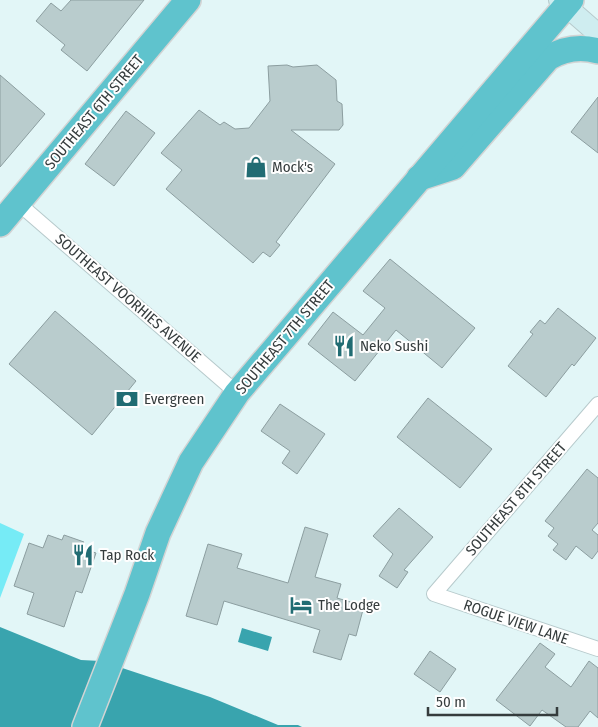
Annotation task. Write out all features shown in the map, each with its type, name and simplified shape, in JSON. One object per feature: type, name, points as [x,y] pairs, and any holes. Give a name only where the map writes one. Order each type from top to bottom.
[{"type":"highway","name":"SOUTHEAST 6TH STREET","points":[[0,224],[188,0]]},
{"type":"highway","name":"SOUTHEAST 7TH STREET","points":[[85,727],[137,594],[158,533],[191,462],[237,393],[565,2]]},
{"type":"highway","points":[[419,178],[453,167],[548,58],[560,50],[575,48],[598,51]]},
{"type":"street","points":[[565,2],[598,34]]},
{"type":"street","name":"SOUTHEAST VOORHIES AVENUE","points":[[18,203],[237,393]]},
{"type":"street","name":"SOUTHEAST 8TH STREET","points":[[434,594],[598,404]]},
{"type":"street","name":"ROGUE VIEW LANE","points":[[434,594],[598,649]]},
{"type":"shaded area","points":[[0,523],[24,534],[0,598]]},
{"type":"shaded area","points":[[0,627],[81,660],[101,661],[210,697],[278,725],[298,725],[302,727],[0,727]]},
{"type":"shaded area","points":[[242,628],[272,637],[268,651],[238,642]]},
{"type":"building","points":[[71,0],[144,0],[87,71],[61,50],[65,45],[36,21],[51,3],[61,11]]},
{"type":"building","name":"Mock's","points":[[287,65],[293,67],[317,65],[336,80],[337,101],[342,104],[343,125],[339,130],[291,130],[335,164],[276,242],[280,245],[270,257],[263,252],[253,263],[166,189],[182,170],[161,153],[199,110],[220,125],[224,122],[235,129],[249,128],[270,101],[268,66]]},
{"type":"building","points":[[0,75],[45,114],[0,167]]},
{"type":"building","points":[[598,97],[598,153],[571,132]]},
{"type":"building","points":[[126,111],[155,133],[114,186],[85,164]]},
{"type":"building","points":[[390,259],[475,328],[442,368],[396,330],[355,381],[308,344],[333,312],[363,335],[385,308],[363,291]]},
{"type":"building","points":[[558,308],[596,338],[546,397],[508,366],[533,334],[530,332],[540,320],[545,324]]},
{"type":"building","points":[[55,311],[136,381],[92,435],[9,364]]},
{"type":"building","points":[[428,398],[492,449],[460,488],[397,437]]},
{"type":"building","points":[[280,404],[325,434],[297,474],[282,463],[290,451],[261,431]]},
{"type":"building","points":[[587,469],[598,478],[598,523],[592,530],[598,535],[598,551],[592,559],[576,546],[566,560],[553,550],[558,544],[548,536],[554,528],[545,521]]},
{"type":"building","points":[[399,508],[433,537],[404,570],[408,572],[397,588],[379,576],[393,554],[373,536]]},
{"type":"building","points":[[305,527],[328,534],[315,577],[341,584],[337,598],[364,606],[356,636],[349,634],[341,660],[313,652],[320,630],[224,601],[217,625],[186,616],[208,544],[242,554],[237,568],[288,583]]},
{"type":"building","points":[[48,535],[62,540],[64,535],[84,542],[81,548],[96,553],[82,593],[76,591],[64,627],[27,614],[34,593],[14,586],[29,543],[43,548]]},
{"type":"building","points":[[540,643],[555,654],[545,667],[571,687],[589,661],[598,668],[598,718],[590,711],[578,727],[566,727],[542,710],[530,726],[496,700]]},
{"type":"building","points":[[430,651],[456,669],[440,692],[414,674]]},
{"type":"place","name":"Mock's","points":[[256,167]]},
{"type":"place","name":"Neko Sushi","points":[[344,346]]},
{"type":"place","name":"Evergreen","points":[[127,399]]},
{"type":"place","name":"Tap Rock","points":[[83,555]]},
{"type":"place","name":"The Lodge","points":[[301,605]]}]
